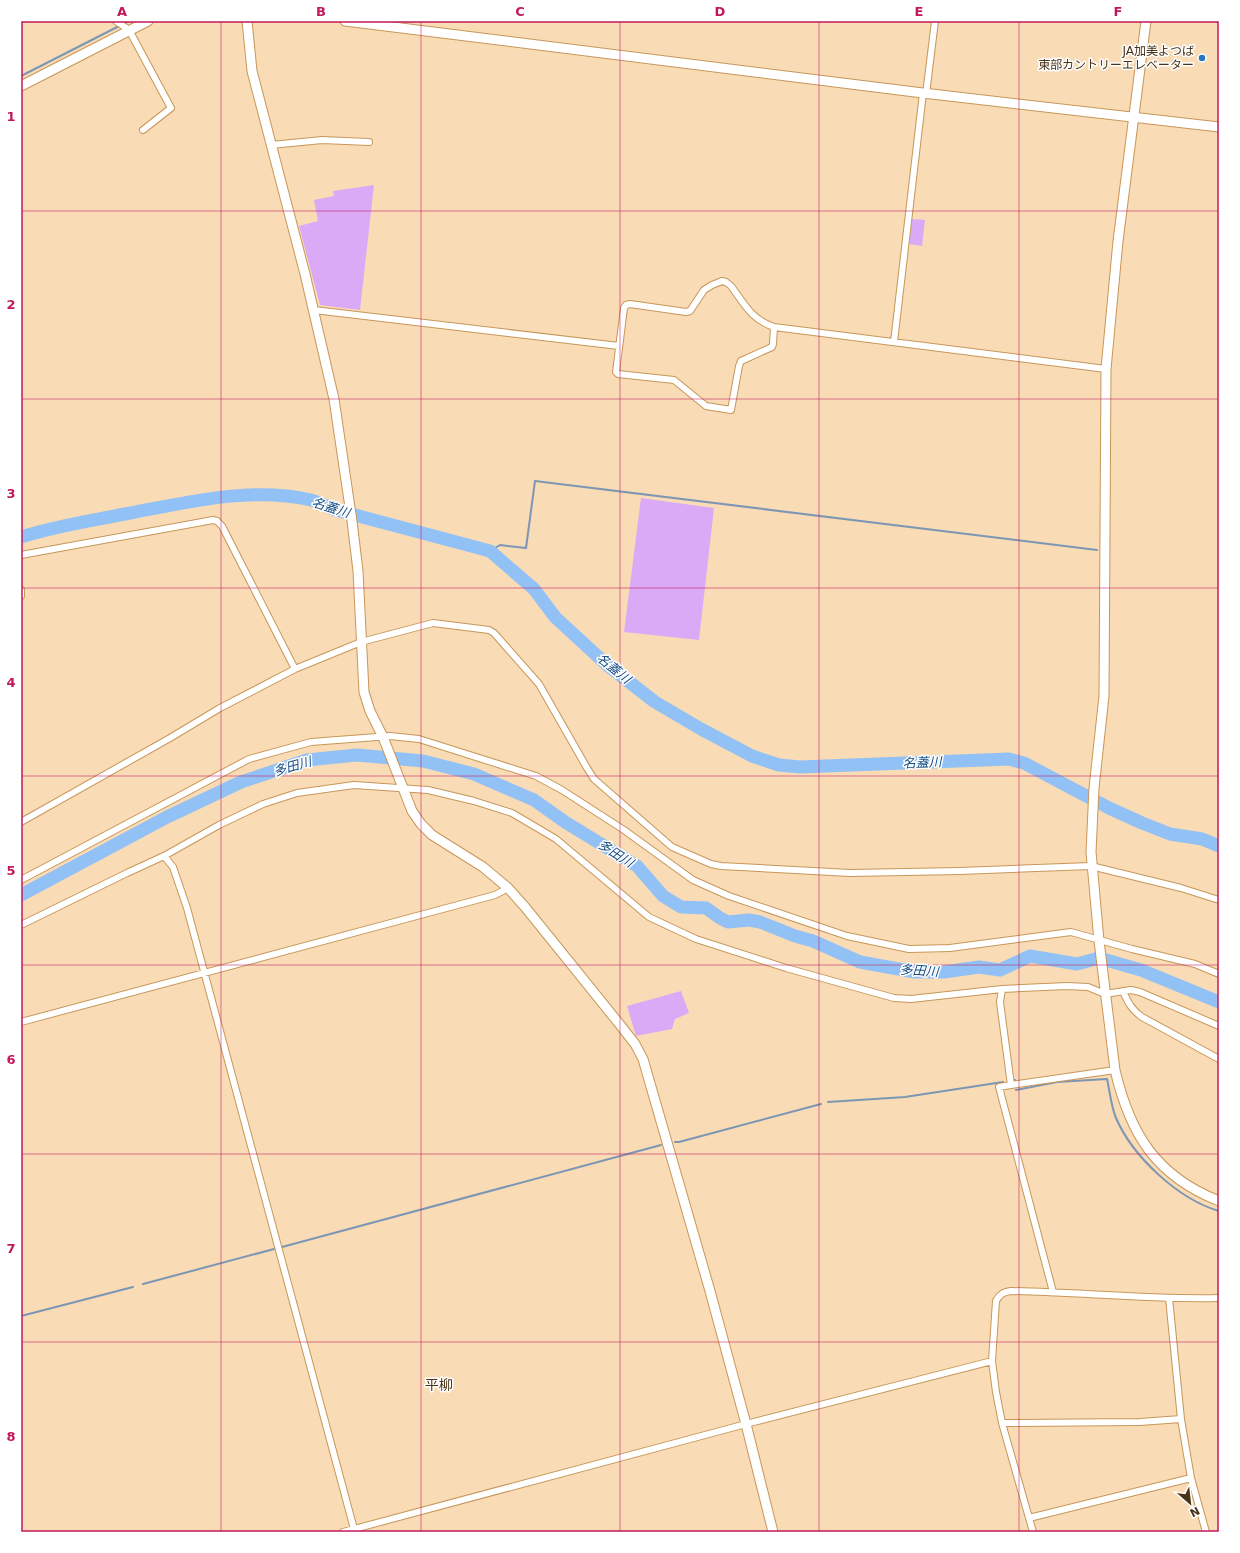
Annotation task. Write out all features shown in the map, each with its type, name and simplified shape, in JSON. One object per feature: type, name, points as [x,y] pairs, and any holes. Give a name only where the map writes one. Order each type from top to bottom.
[{"type":"street","points":[[116,21],[127,29],[171,108],[143,130]]},
{"type":"street","points":[[21,86],[127,29],[148,21]]},
{"type":"street","points":[[247,21],[252,71],[314,310],[334,399],[358,571],[364,692],[370,711],[384,740],[412,811],[421,824],[432,834],[483,867],[508,888],[526,907],[635,1044],[643,1059],[710,1291],[773,1532]]},
{"type":"street","points":[[345,21],[926,89],[1219,127]]},
{"type":"street","points":[[894,342],[935,21]]},
{"type":"street","points":[[1146,21],[1118,241],[1106,369],[1104,696],[1094,788],[1091,866],[1115,1070],[1120,1094],[1137,1132],[1156,1159],[1181,1182],[1198,1192],[1219,1201]]},
{"type":"street","points":[[271,145],[322,140],[369,142]]},
{"type":"street","points":[[774,327],[772,347],[741,361],[731,410],[706,406],[674,380],[618,374],[616,370],[624,308],[626,305],[630,304],[686,312],[690,311],[704,290],[722,281],[726,282],[730,286],[756,319],[774,327],[1106,369]]},
{"type":"street","points":[[314,310],[619,346]]},
{"type":"street","points":[[21,555],[213,520],[217,521],[222,526],[295,669]]},
{"type":"street","points":[[21,590],[21,596]]},
{"type":"street","points":[[21,822],[220,708],[295,669],[361,642],[433,623],[489,630],[494,633],[539,684],[594,779],[672,847],[711,864],[721,866],[850,873],[1091,866],[1181,888],[1219,900]]},
{"type":"street","points":[[21,880],[249,759],[311,742],[378,736],[384,740]]},
{"type":"street","points":[[384,740],[390,736],[419,739],[536,776],[562,790],[624,830],[693,880],[728,896],[847,936],[909,948],[950,948],[1071,932],[1100,943],[1195,964],[1219,974]]},
{"type":"street","points":[[21,925],[164,856],[225,822],[263,804],[297,793],[354,785],[403,786],[428,790],[474,801],[512,814],[556,839],[649,917],[696,939],[786,968],[894,998],[911,999],[1002,989],[1067,986],[1088,987],[1105,990],[1131,990],[1140,992],[1219,1026]]},
{"type":"street","points":[[164,856],[176,873],[187,908],[354,1529]]},
{"type":"street","points":[[21,1022],[495,895],[508,888]]},
{"type":"street","points":[[1002,989],[1000,1002],[1011,1085]]},
{"type":"street","points":[[1123,991],[1132,1010],[1219,1059]]},
{"type":"street","points":[[1053,1292],[999,1087],[1115,1070]]},
{"type":"street","points":[[1033,1532],[1002,1424],[996,1392],[992,1361],[996,1301],[999,1294],[1010,1291],[1169,1298],[1219,1298]]},
{"type":"street","points":[[1169,1298],[1181,1419],[1191,1478],[1206,1532]]},
{"type":"street","points":[[343,1532],[746,1424],[992,1361]]},
{"type":"street","points":[[1002,1424],[1140,1422],[1181,1419]]},
{"type":"street","points":[[1030,1518],[1191,1478]]},
{"type":"shaded area","points":[[374,185],[360,310],[320,305],[299,226],[318,221],[314,200],[334,196],[333,191]]},
{"type":"shaded area","points":[[912,219],[925,220],[922,246],[909,244]]},
{"type":"shaded area","points":[[641,498],[714,508],[699,640],[624,632]]},
{"type":"shaded area","points":[[681,991],[689,1013],[675,1019],[672,1029],[636,1036],[627,1006]]},
{"type":"waterway","points":[[21,76],[129,21]]},
{"type":"waterway","points":[[490,551],[500,545],[526,548],[535,481],[1097,550]]},
{"type":"waterway","name":"名蓋川","points":[[21,537],[72,524],[171,505],[217,498],[241,495],[264,495],[288,496],[311,500],[336,510],[490,551],[534,589],[555,617],[606,664],[655,702],[701,729],[752,756],[779,765],[800,767],[1009,759],[1024,763],[1109,808],[1142,823],[1170,834],[1202,839],[1219,846]]},
{"type":"waterway","name":"多田川","points":[[21,895],[167,817],[241,782],[307,760],[357,755],[423,761],[474,774],[534,800],[565,822],[637,866],[663,896],[681,907],[706,908],[728,922],[749,920],[760,922],[795,936],[813,941],[860,962],[915,972],[944,972],[979,967],[1000,970],[1030,956],[1077,964],[1099,958],[1141,970],[1219,1002]]},
{"type":"waterway","points":[[1016,1090],[1057,1082],[1107,1079],[1116,1118],[1124,1133],[1145,1161],[1158,1175],[1173,1187],[1188,1197],[1219,1211]]},
{"type":"waterway","points":[[828,1102],[905,1097],[1003,1082]]},
{"type":"waterway","points":[[675,1142],[821,1104]]},
{"type":"waterway","points":[[282,1247],[661,1145]]},
{"type":"waterway","points":[[143,1284],[274,1249]]},
{"type":"waterway","points":[[21,1316],[133,1287]]},
{"type":"place","name":"JA加美よつば 東部カントリーエレベーター","points":[[1202,58]]},
{"type":"district","name":"平柳","points":[[439,1385]]}]
